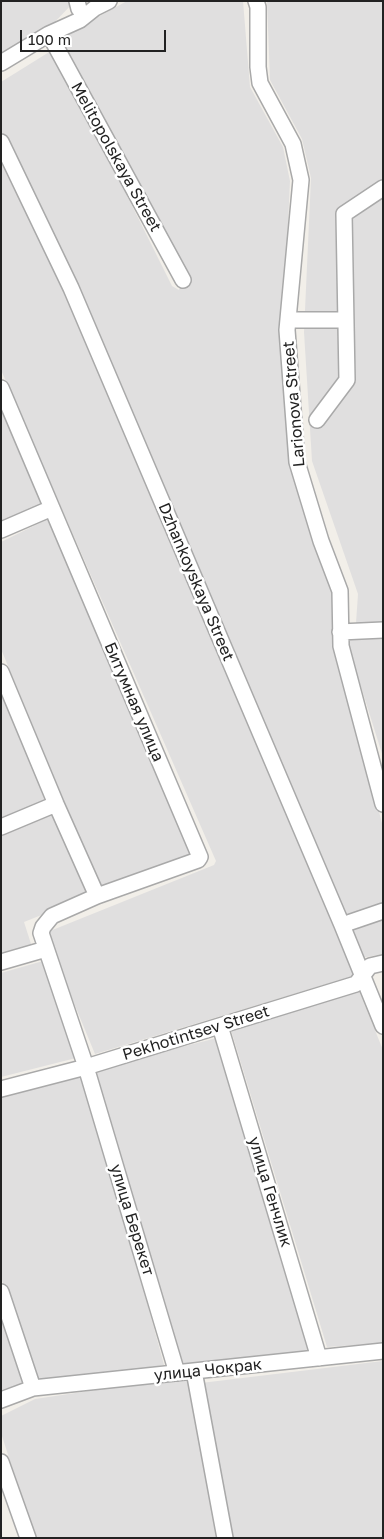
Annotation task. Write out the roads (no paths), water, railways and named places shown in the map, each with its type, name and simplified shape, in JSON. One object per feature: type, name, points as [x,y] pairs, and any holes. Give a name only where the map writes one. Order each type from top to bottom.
[{"type":"street","points":[[1,63],[49,34],[80,20],[95,8],[109,1]]},
{"type":"street","name":"Larionova Street","points":[[256,1],[258,7],[258,66],[260,83],[293,144],[301,180],[287,330],[296,462],[321,542],[340,591],[341,646],[383,804]]},
{"type":"street","points":[[49,34],[78,5],[95,8]]},
{"type":"street","name":"Melitopolskaya Street","points":[[49,34],[184,280]]},
{"type":"street","name":"Dzhankoyskaya Street","points":[[1,142],[71,288],[342,925],[383,1026]]},
{"type":"street","points":[[317,420],[347,380],[344,214],[383,188]]},
{"type":"street","points":[[288,320],[346,320]]},
{"type":"street","name":"Битумная улица","points":[[1,388],[200,857],[198,860],[97,896],[52,916],[43,927]]},
{"type":"street","points":[[1,530],[52,508]]},
{"type":"street","points":[[340,632],[383,630]]},
{"type":"street","points":[[1,672],[97,896]]},
{"type":"street","points":[[1,826],[56,804]]},
{"type":"street","points":[[342,925],[383,911]]},
{"type":"street","name":"улица Берекет","points":[[43,927],[41,934],[86,1067],[177,1373]]},
{"type":"street","points":[[1,962],[46,949]]},
{"type":"street","name":"Pekhotintsev Street","points":[[1,1089],[86,1067],[356,984],[370,966],[383,963]]},
{"type":"street","name":"улица Генчлик","points":[[220,1026],[319,1358]]},
{"type":"street","points":[[1,1292],[32,1388]]},
{"type":"street","name":"улица Чокрак","points":[[1,1400],[32,1388],[383,1352]]},
{"type":"street","points":[[194,1371],[225,1538]]},
{"type":"street","points":[[1,1462],[28,1538]]}]
